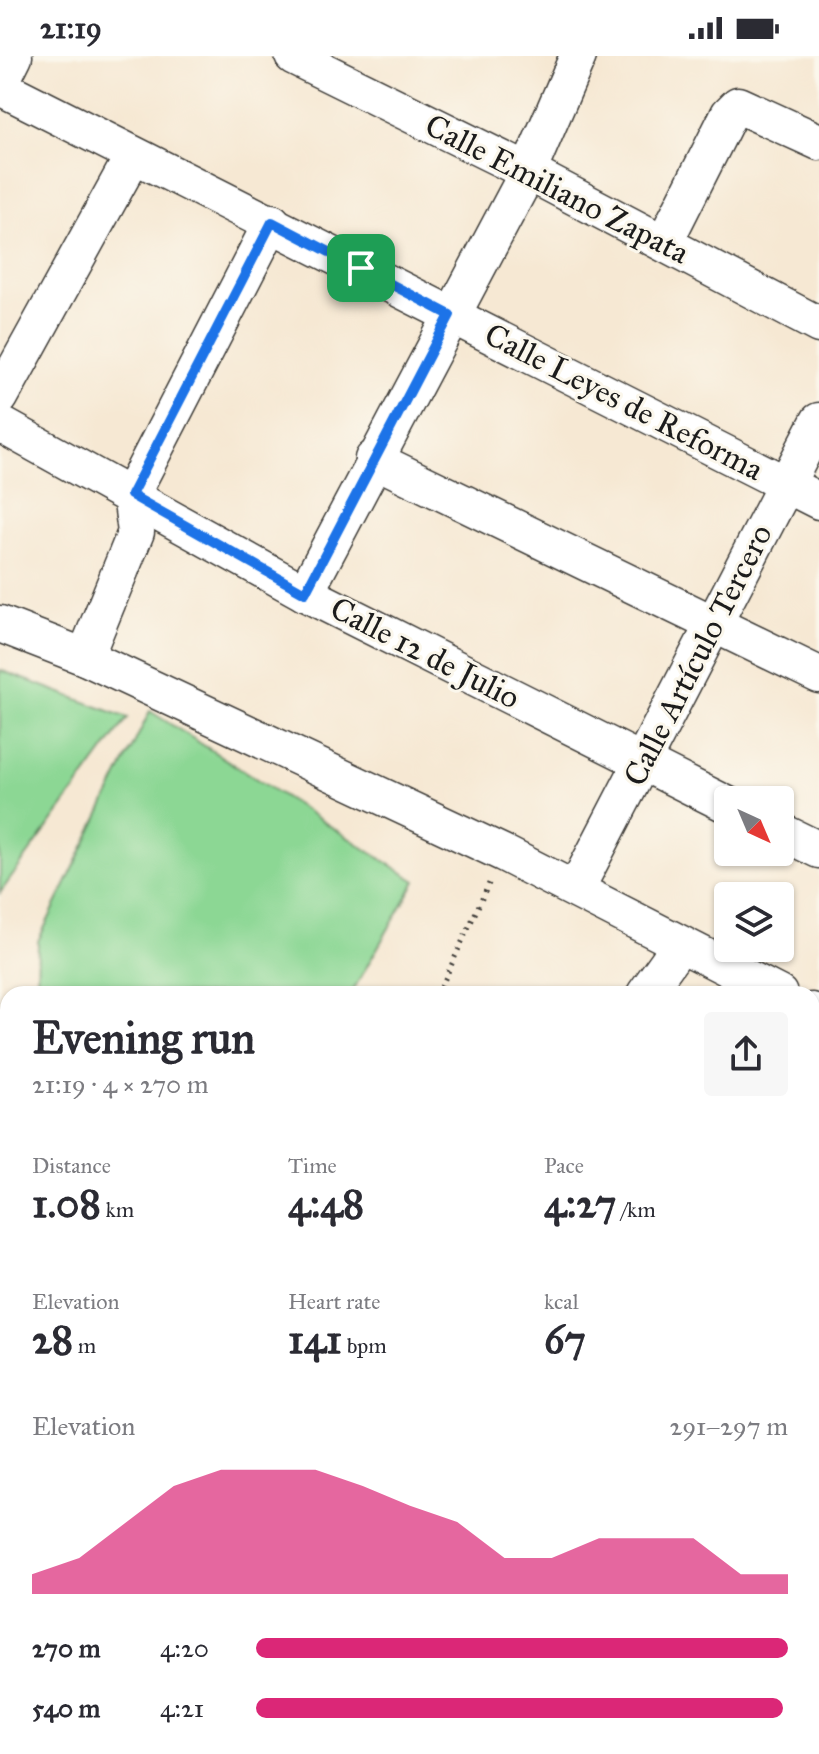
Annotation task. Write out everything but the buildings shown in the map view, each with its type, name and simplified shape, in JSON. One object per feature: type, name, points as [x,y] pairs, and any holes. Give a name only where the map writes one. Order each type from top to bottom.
[{"type":"street","points":[[0,86],[14,56]]},
{"type":"street","name":"Calle Emiliano Zapata","points":[[293,56],[528,172],[819,325]]},
{"type":"street","points":[[305,593],[373,459],[528,172],[578,56]]},
{"type":"street","name":"Calle Leyes de Reforma","points":[[0,86],[819,501]]},
{"type":"street","points":[[664,243],[729,114],[738,105],[819,142]]},
{"type":"street","points":[[0,397],[133,156]]},
{"type":"street","points":[[85,657],[136,532],[131,495],[272,222]]},
{"type":"street","name":"Calle Artículo Tercero","points":[[576,889],[644,763],[712,621],[819,421]]},
{"type":"street","name":"Calle 12 de Julio","points":[[0,424],[305,593],[714,798]]},
{"type":"street","points":[[373,459],[819,675]]},
{"type":"street","points":[[0,624],[85,657],[503,853],[763,986]]},
{"type":"street","points":[[794,838],[819,850]]},
{"type":"street","points":[[651,986],[680,945]]},
{"type":"path","points":[[442,986],[503,853]]},
{"type":"green space","points":[[0,670],[128,718],[0,893]]},
{"type":"green space","points":[[150,711],[416,881],[356,986],[37,986],[38,941]]},
{"type":"route","points":[[272,222],[361,268],[450,315],[305,593],[131,495],[272,222]]}]
